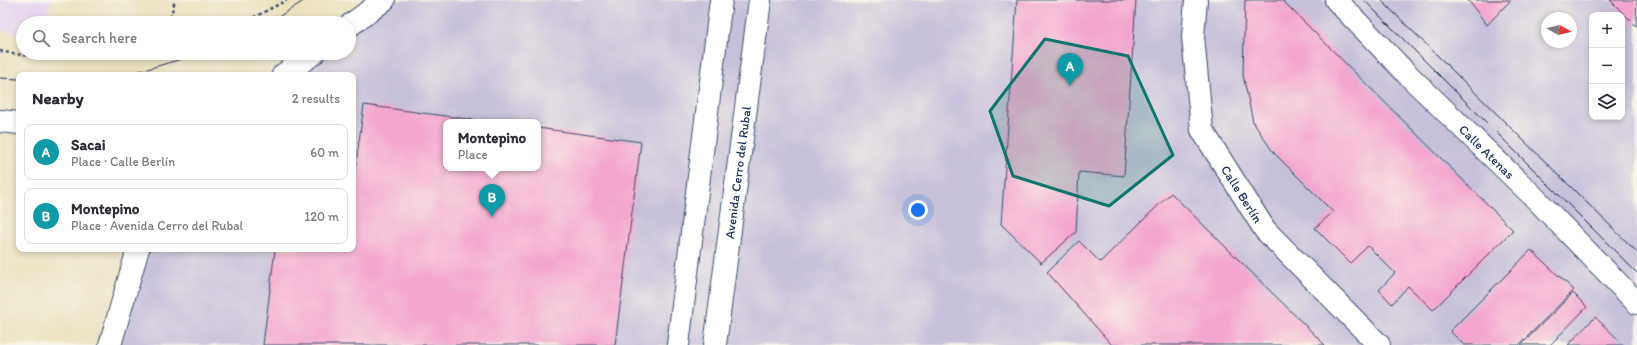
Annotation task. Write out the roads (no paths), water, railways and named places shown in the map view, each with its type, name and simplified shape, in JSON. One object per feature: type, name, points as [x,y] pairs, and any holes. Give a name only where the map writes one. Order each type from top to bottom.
[{"type":"street","points":[[356,21],[384,0]]},
{"type":"street","points":[[678,345],[721,0]]},
{"type":"street","name":"Avenida Cerro del Rubal","points":[[716,345],[760,0]]},
{"type":"street","name":"Calle Berlín","points":[[1196,0],[1193,37],[1202,130],[1265,230],[1379,345]]},
{"type":"street","name":"Calle Atenas","points":[[1336,0],[1406,73],[1532,195],[1637,303]]},
{"type":"street","points":[[287,72],[304,60]]},
{"type":"street","points":[[0,121],[16,123]]},
{"type":"street","points":[[110,345],[137,252]]},
{"type":"tram line","points":[[280,16],[305,0]]},
{"type":"tram line","points":[[1364,0],[1637,273]]},
{"type":"tram line","points":[[1381,0],[1637,252]]},
{"type":"tram line","points":[[132,72],[178,60]]},
{"type":"tram line","points":[[0,78],[16,79]]},
{"type":"place","name":"Sacai","points":[[1070,86]]},
{"type":"place","name":"Montepino","points":[[492,217]]}]
